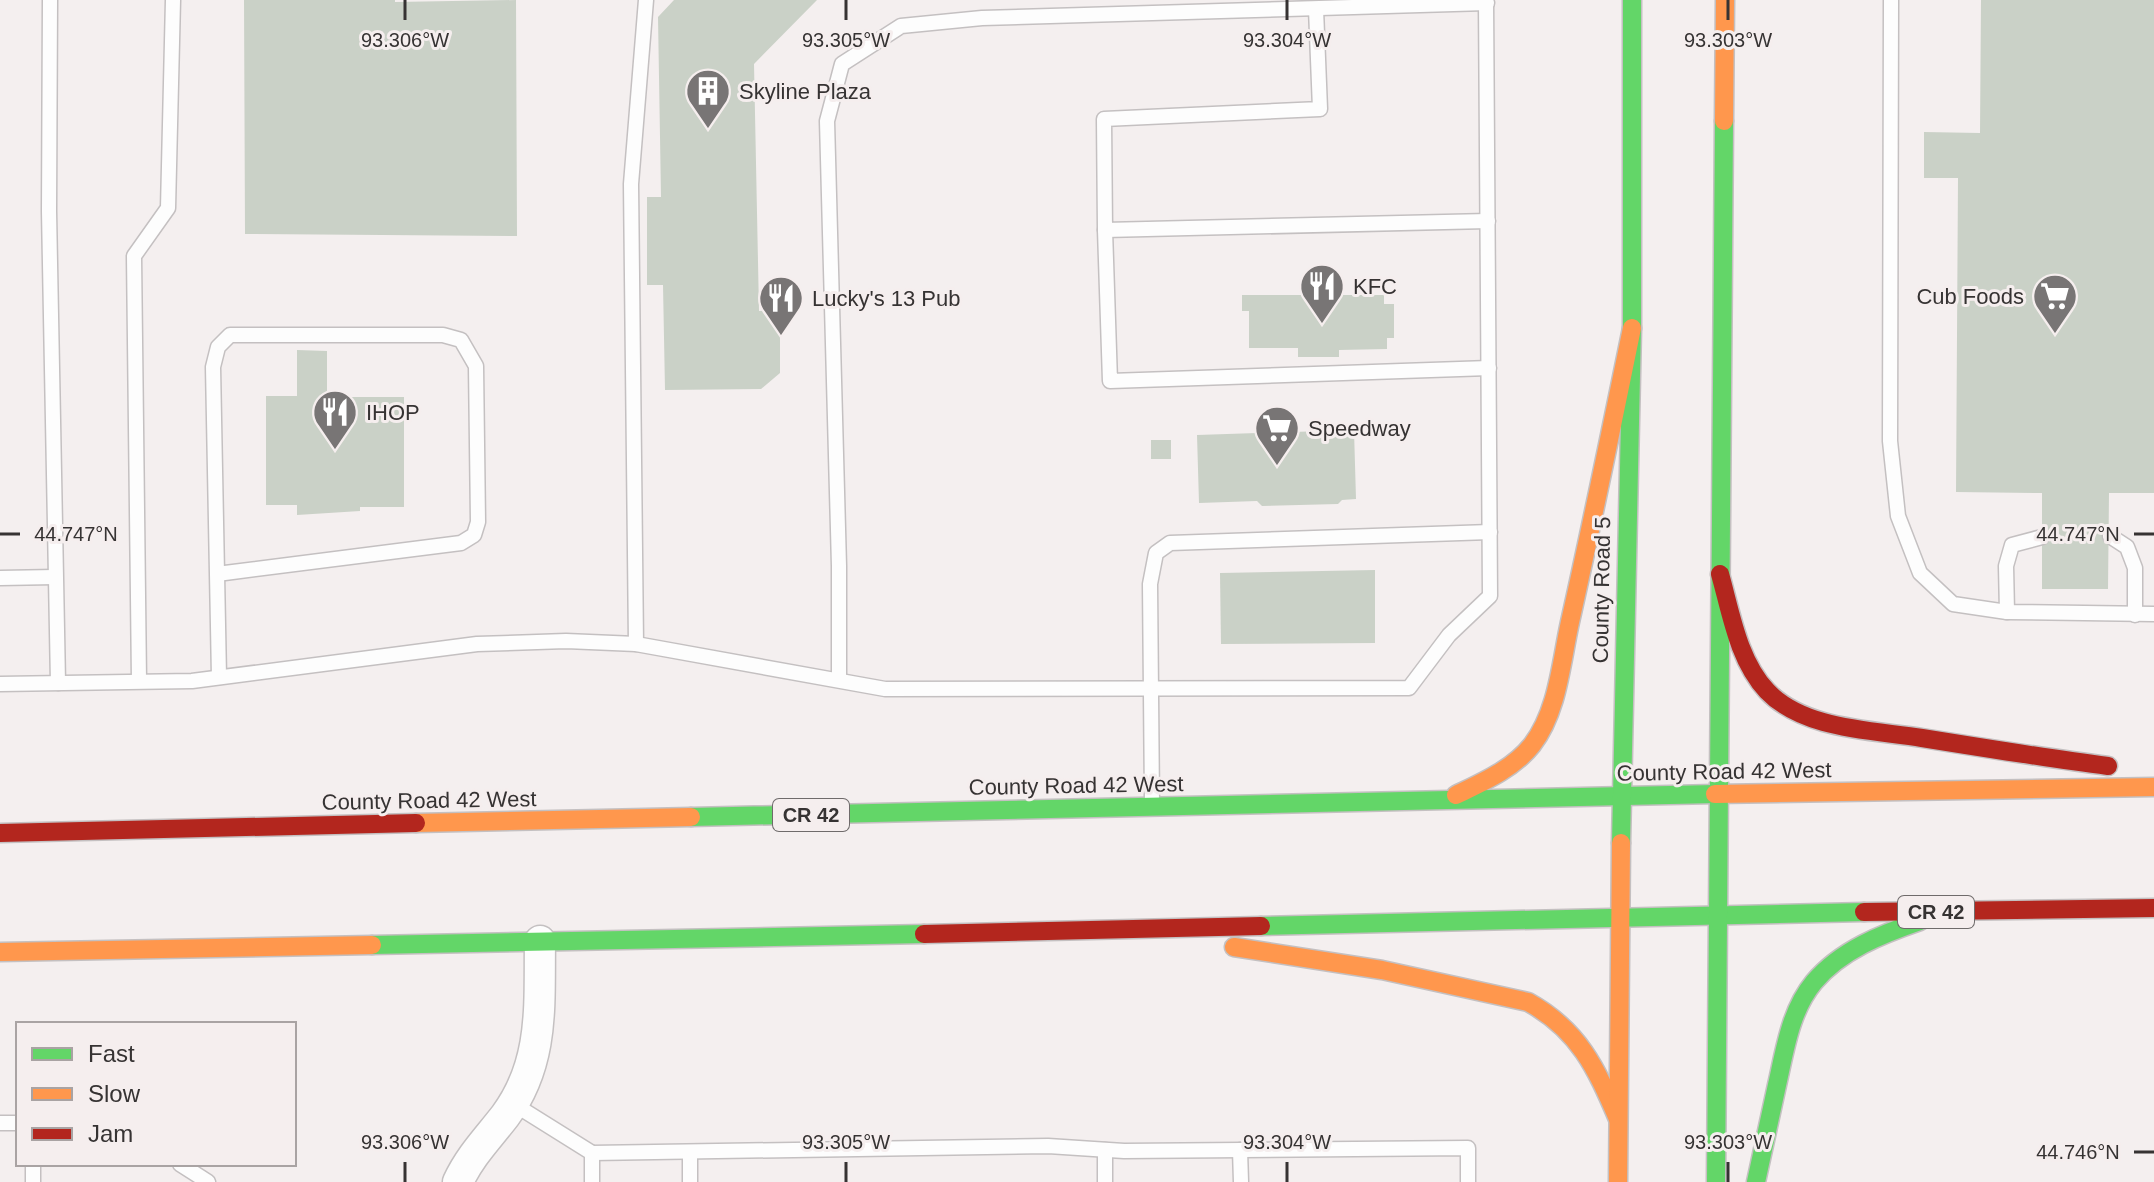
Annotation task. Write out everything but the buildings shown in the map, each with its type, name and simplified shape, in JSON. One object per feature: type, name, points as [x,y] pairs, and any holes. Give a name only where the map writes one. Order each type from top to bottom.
[{"type":"main road","name":"County Road 5","points":[[1618,1182],[1632,328],[1632,0]]},
{"type":"main road","points":[[1716,1182],[1725,0]]},
{"type":"main road","points":[[1447,799],[1485,781],[1517,760],[1538,735],[1550,709],[1584,566],[1632,328]]},
{"type":"main road","points":[[1720,574],[1738,636],[1750,664],[1767,691],[1783,704],[1808,715],[1858,728],[1973,748],[2154,773]]},
{"type":"main road","name":"County Road 42 West","points":[[0,833],[1447,799],[2154,787]]},
{"type":"main road","points":[[0,851],[188,829]]},
{"type":"main road","name":"CR 42","points":[[0,952],[1125,930],[1718,914],[2154,908]]},
{"type":"main road","points":[[1756,1182],[1793,1019],[1806,993],[1834,962],[1855,947],[1887,932],[1946,912]]},
{"type":"main road","points":[[1125,930],[1382,970],[1528,1002],[1550,1012],[1570,1031],[1601,1079],[1618,1119]]},
{"type":"street","points":[[458,1182],[483,1140],[524,1085],[535,1058],[540,941]]},
{"type":"lane","points":[[50,0],[49,211],[58,683]]},
{"type":"lane","points":[[139,681],[134,256],[168,208],[173,0]]},
{"type":"lane","points":[[636,644],[631,184],[646,0]]},
{"type":"lane","points":[[1891,0],[1890,441],[1898,516],[1920,573],[1953,604],[2007,612],[2154,614]]},
{"type":"lane","points":[[0,684],[192,681],[477,644],[566,641],[636,644],[885,689],[1409,688],[1449,635],[1490,596],[1486,2],[982,18],[901,26],[842,64],[827,121],[839,566],[839,679]]},
{"type":"lane","points":[[1316,9],[1320,109],[1104,119],[1110,381],[1489,368]]},
{"type":"lane","points":[[1105,230],[1488,221]]},
{"type":"lane","points":[[217,574],[461,543],[474,535],[478,522],[476,366],[461,340],[443,335],[230,335],[218,347],[213,367],[217,574],[219,677]]},
{"type":"lane","points":[[1152,807],[1150,584],[1156,553],[1170,543],[1490,532]]},
{"type":"lane","points":[[2110,536],[2127,547],[2135,568],[2135,615]]},
{"type":"lane","points":[[2007,612],[2006,566],[2012,545],[2042,537]]},
{"type":"lane","points":[[0,578],[55,577]]},
{"type":"lane","points":[[512,1103],[592,1153],[1048,1146],[1105,1150],[1468,1148],[1468,1182]]},
{"type":"lane","points":[[1105,1150],[1105,1182]]},
{"type":"lane","points":[[1240,1150],[1241,1182]]},
{"type":"lane","points":[[690,1152],[690,1182]]},
{"type":"lane","points":[[592,1153],[592,1182]]},
{"type":"lane","points":[[183,1166],[208,1182]]},
{"type":"traffic: fast","points":[[1621,843],[1632,328],[1632,0]]},
{"type":"traffic: fast","points":[[1716,1182],[1724,121]]},
{"type":"traffic: fast","points":[[691,817],[1715,794]]},
{"type":"traffic: fast","points":[[1261,926],[1864,912]]},
{"type":"traffic: fast","points":[[1756,1182],[1786,1045],[1806,993],[1825,971],[1849,952],[1920,921]]},
{"type":"traffic: fast","points":[[372,945],[924,934]]},
{"type":"traffic: slow","points":[[1724,121],[1725,0]]},
{"type":"traffic: slow","points":[[1456,795],[1516,761],[1532,745],[1548,717],[1561,670],[1632,328]]},
{"type":"traffic: slow","points":[[1715,794],[2154,787]]},
{"type":"traffic: slow","points":[[416,823],[691,817]]},
{"type":"traffic: slow","points":[[1618,1182],[1621,843]]},
{"type":"traffic: slow","points":[[0,952],[372,945]]},
{"type":"traffic: slow","points":[[1234,947],[1382,970],[1528,1002],[1560,1025],[1584,1052],[1618,1119]]},
{"type":"traffic: jam","points":[[1720,574],[1737,636],[1749,665],[1767,691],[1800,714],[1861,730],[2108,766]]},
{"type":"traffic: jam","points":[[0,833],[416,823]]},
{"type":"traffic: jam","points":[[1864,912],[2154,908]]},
{"type":"traffic: jam","points":[[924,934],[1261,926]]},
{"type":"place","name":"Skyline Plaza","points":[[708,130]]},
{"type":"place","name":"KFC","points":[[1322,325]]},
{"type":"place","name":"Cub Foods","points":[[2055,335]]},
{"type":"place","name":"Lucky's 13 Pub","points":[[781,337]]},
{"type":"place","name":"IHOP","points":[[335,451]]},
{"type":"place","name":"Speedway","points":[[1277,467]]}]
